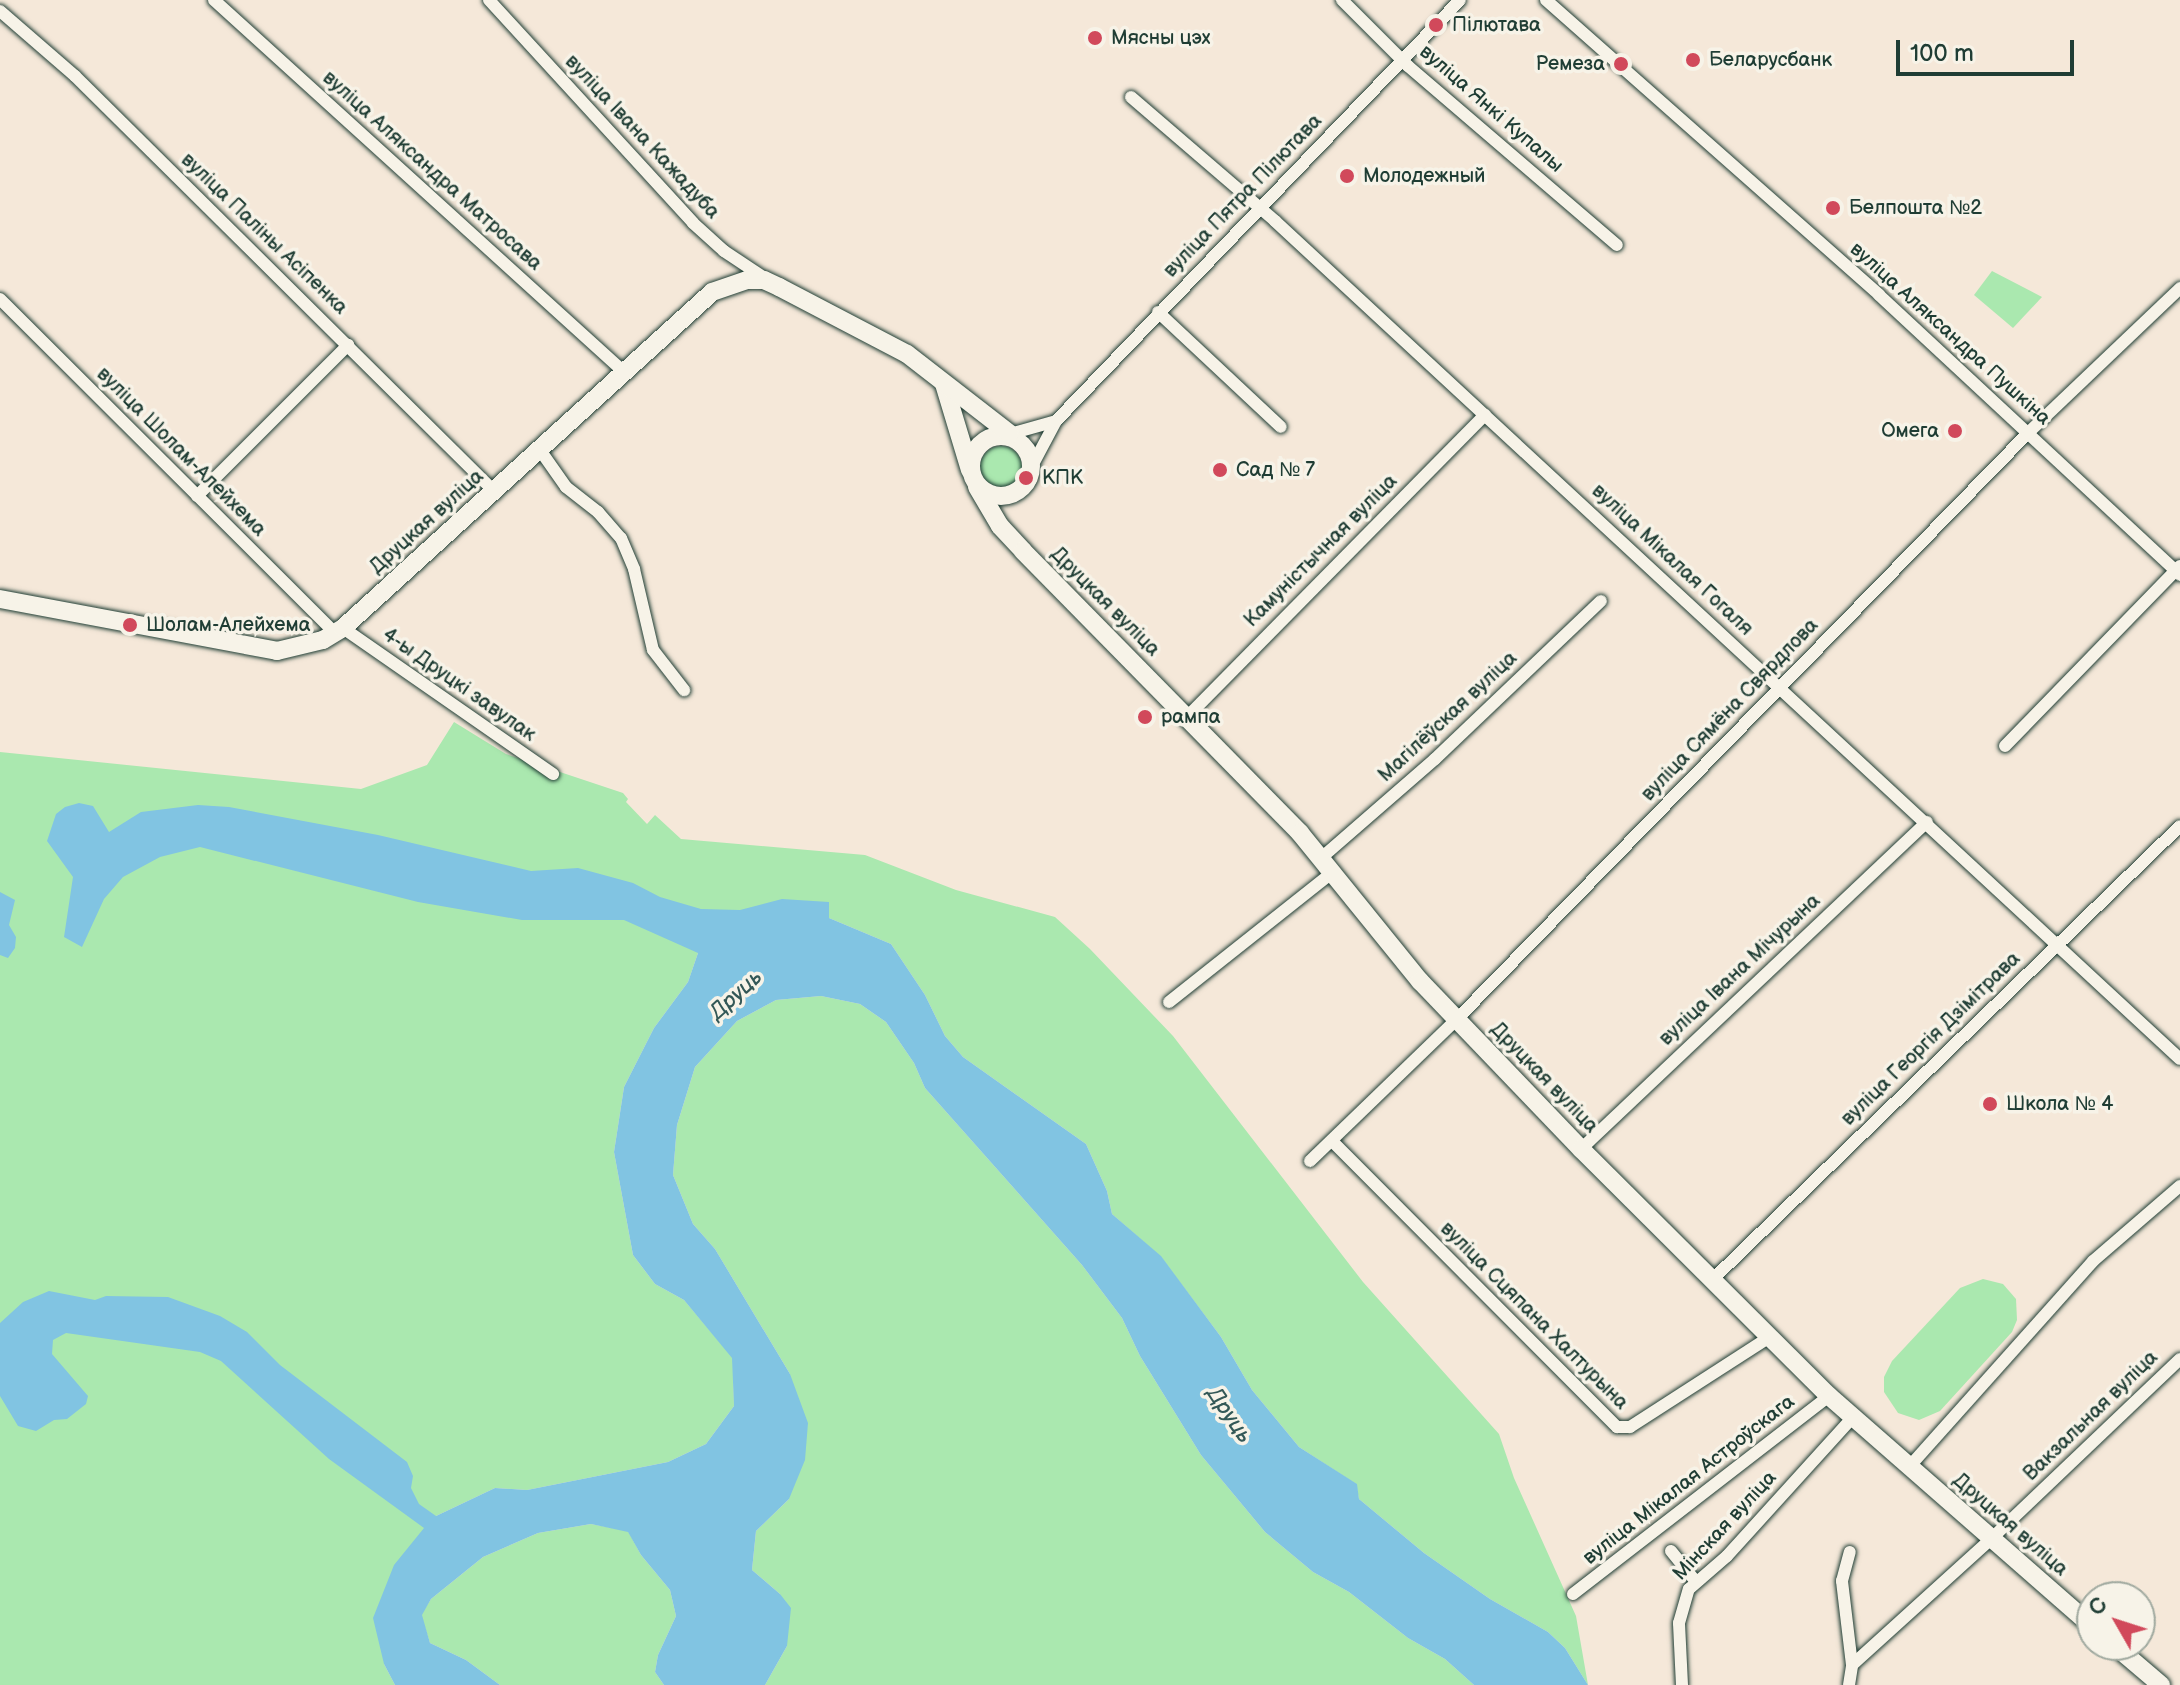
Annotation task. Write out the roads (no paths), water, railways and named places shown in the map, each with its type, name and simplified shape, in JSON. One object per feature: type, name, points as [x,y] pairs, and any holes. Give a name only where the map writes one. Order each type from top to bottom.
[{"type":"main road","name":"Друцкая вуліца","points":[[0,599],[277,651],[310,645],[339,631],[712,292],[747,280],[764,280],[907,354],[1026,445],[1031,468]]},
{"type":"main road","name":"Друцкая вуліца","points":[[944,384],[975,481],[1000,526],[1188,716],[1326,866],[1400,957],[1457,1019],[1711,1281],[1829,1396],[2076,1612]]},
{"type":"main road","points":[[1010,434],[998,436],[980,447],[975,481],[1001,497],[1019,488]]},
{"type":"main road","points":[[1000,526],[1031,468]]},
{"type":"main road","points":[[2133,1661],[2161,1685]]},
{"type":"street","name":"вуліца Аляксандра Матросава","points":[[214,0],[624,372]]},
{"type":"street","name":"вуліца Івана Кажадуба","points":[[489,0],[693,223],[724,251],[779,287]]},
{"type":"street","name":"вуліца Янкі Купалы","points":[[1342,0],[1403,60],[1617,245]]},
{"type":"street","name":"вуліца Пятра Пілютава","points":[[1031,468],[1056,421],[1460,0]]},
{"type":"street","name":"вуліца Аляксандра Пушкіна","points":[[1546,0],[2029,432],[2178,570]]},
{"type":"street","name":"вуліца Паліны Асіпенка","points":[[0,11],[75,76],[494,491]]},
{"type":"street","name":"вуліца Мікалая Гогаля","points":[[1131,97],[1260,207],[2180,1059]]},
{"type":"street","name":"вуліца Сямёна Свярдлова","points":[[1310,1161],[1457,1019],[2029,432],[2180,288]]},
{"type":"street","name":"вуліца Шолам-Алейхема","points":[[0,299],[197,496],[339,631]]},
{"type":"street","points":[[1158,312],[1281,427]]},
{"type":"street","points":[[197,496],[348,345]]},
{"type":"street","name":"Камуністычная вуліца","points":[[1188,716],[1485,415]]},
{"type":"street","points":[[1010,434],[1056,421]]},
{"type":"street","points":[[540,450],[566,487],[621,538],[634,569],[653,650],[684,690]]},
{"type":"street","points":[[2005,746],[2178,570]]},
{"type":"street","name":"Магілёўская вуліца","points":[[1169,1002],[1326,866],[1601,601]]},
{"type":"street","name":"4-ы Друцкі завулак","points":[[339,631],[553,774]]},
{"type":"street","name":"вуліца Івана Мічурына","points":[[1581,1149],[1927,822]]},
{"type":"street","name":"вуліца Георгія Дзімітрава","points":[[1711,1281],[2180,826]]},
{"type":"street","name":"вуліца Сцяпана Халтурына","points":[[1332,1141],[1617,1427],[1630,1427],[1768,1338]]},
{"type":"street","points":[[1909,1467],[2093,1261],[2180,1186]]},
{"type":"street","name":"Вакзальная вуліца","points":[[1852,1665],[1991,1539],[2180,1359]]},
{"type":"street","name":"вуліца Мікалая Астроўскага","points":[[1573,1594],[1829,1396]]},
{"type":"street","name":"Мінская вуліца","points":[[1682,1685],[1679,1623],[1686,1597],[1696,1582],[1727,1556],[1853,1417]]},
{"type":"street","points":[[1671,1551],[1696,1582]]},
{"type":"street","points":[[1849,1685],[1852,1665],[1842,1581],[1850,1552]]},
{"type":"water","name":"Друць","points":[[79,803],[93,806],[109,832],[141,812],[198,805],[229,807],[378,835],[531,871],[578,868],[633,883],[660,897],[701,909],[740,910],[782,899],[829,902],[829,918],[891,944],[925,995],[945,1036],[963,1057],[1086,1144],[1107,1191],[1112,1214],[1161,1256],[1221,1337],[1252,1390],[1299,1447],[1357,1484],[1359,1499],[1424,1553],[1490,1599],[1548,1632],[1565,1648],[1588,1685],[1474,1685],[1445,1659],[1408,1638],[1349,1592],[1313,1572],[1265,1532],[1201,1455],[1140,1356],[1122,1318],[1082,1265],[925,1088],[914,1063],[886,1022],[860,1004],[821,996],[776,1000],[737,1021],[695,1067],[677,1125],[673,1175],[693,1224],[715,1249],[790,1374],[808,1423],[805,1460],[789,1499],[756,1531],[752,1570],[791,1608],[787,1646],[765,1685],[664,1685],[655,1672],[658,1655],[676,1616],[670,1590],[641,1555],[628,1532],[591,1524],[538,1533],[483,1557],[431,1599],[422,1615],[430,1643],[466,1660],[500,1685],[395,1685],[384,1664],[373,1618],[394,1565],[424,1528],[329,1459],[221,1361],[200,1352],[66,1333],[53,1340],[52,1354],[88,1396],[86,1404],[67,1419],[54,1420],[36,1431],[18,1426],[0,1396],[0,1323],[23,1302],[49,1291],[95,1300],[106,1296],[168,1297],[220,1316],[247,1332],[280,1365],[407,1462],[413,1476],[411,1488],[419,1504],[436,1516],[495,1488],[527,1490],[668,1462],[706,1444],[734,1406],[732,1358],[684,1300],[655,1284],[633,1255],[614,1152],[624,1087],[654,1028],[688,982],[698,953],[624,920],[522,920],[418,902],[200,847],[160,857],[123,877],[104,899],[82,947],[64,937],[73,877],[47,841],[56,814],[65,807]]},
{"type":"water","points":[[0,892],[15,900],[9,925],[16,937],[15,948],[8,958],[0,955]]},
{"type":"place","name":"Пілютава","points":[[1436,25]]},
{"type":"place","name":"Мясны цэх","points":[[1095,38]]},
{"type":"place","name":"Беларусбанк","points":[[1693,60]]},
{"type":"place","name":"Ремеза","points":[[1621,64]]},
{"type":"place","name":"Молодежный","points":[[1347,176]]},
{"type":"place","name":"Белпошта №2","points":[[1833,208]]},
{"type":"place","name":"Омега","points":[[1955,431]]},
{"type":"place","name":"Сад № 7","points":[[1220,470]]},
{"type":"place","name":"КПК","points":[[1026,478]]},
{"type":"place","name":"Шолам-Алейхема","points":[[130,625]]},
{"type":"place","name":"рампа","points":[[1145,717]]},
{"type":"place","name":"Школа № 4","points":[[1990,1104]]}]
